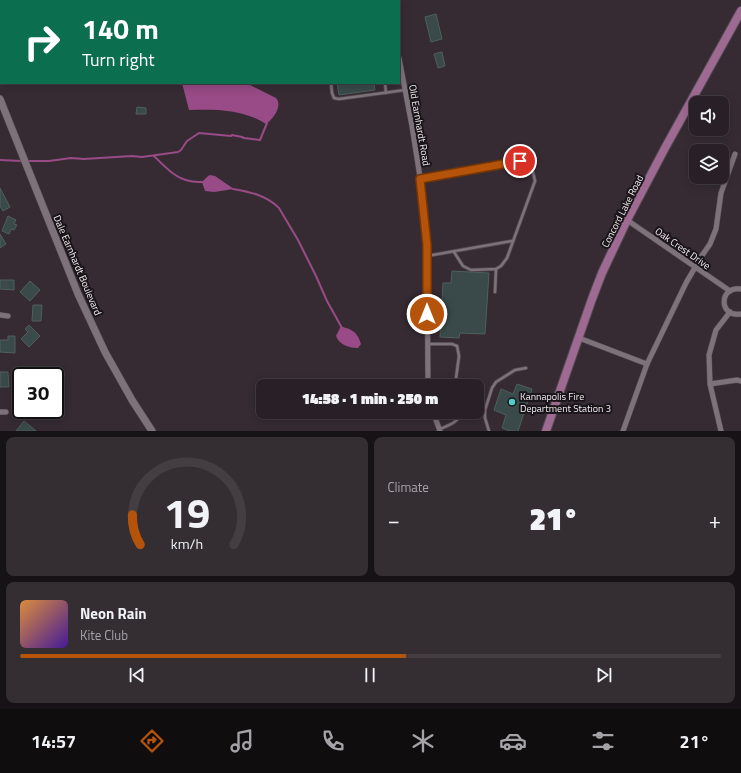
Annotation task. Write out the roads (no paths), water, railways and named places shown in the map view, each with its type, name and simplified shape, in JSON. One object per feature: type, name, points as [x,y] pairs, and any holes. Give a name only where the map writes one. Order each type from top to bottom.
[{"type":"main road","name":"Concord Lake Road","points":[[546,431],[602,273],[627,220],[665,148],[741,11]]},
{"type":"main road","name":"Dale Earnhardt Boulevard","points":[[0,99],[78,294],[105,352],[132,400],[152,431]]},
{"type":"street","name":"Old Earnhardt Road","points":[[400,63],[406,90],[420,179],[426,237],[428,379]]},
{"type":"street","points":[[623,431],[647,364],[683,290],[695,267],[710,244],[716,230],[721,193],[735,154]]},
{"type":"street","name":"Oak Crest Drive","points":[[627,220],[730,291]]},
{"type":"street","points":[[741,289],[734,289],[730,291],[724,298],[725,307],[730,312],[736,315],[741,314]]},
{"type":"street","points":[[720,431],[710,384],[709,354],[716,330],[730,312]]},
{"type":"street","points":[[0,315],[8,316]]},
{"type":"street","points":[[579,338],[647,364]]},
{"type":"street","points":[[710,384],[737,380],[741,381]]},
{"type":"street","points":[[0,412],[6,412]]},
{"type":"street","points":[[436,419],[440,430]]},
{"type":"lane","points":[[331,84],[334,98],[338,99],[406,90]]},
{"type":"lane","points":[[385,84],[386,93]]},
{"type":"lane","points":[[420,179],[530,159],[535,181],[507,258],[502,266],[496,269],[470,270],[463,266],[454,252]]},
{"type":"lane","points":[[427,256],[512,241]]},
{"type":"lane","points":[[495,292],[496,269]]},
{"type":"lane","points":[[427,344],[452,344],[457,346],[459,356],[456,379]]},
{"type":"lane","points":[[490,431],[485,418],[485,410],[492,388],[496,382],[515,370],[526,368]]},
{"type":"lane","points":[[440,430],[459,419]]},
{"type":"waterway","points":[[26,161],[49,161],[71,158],[142,157],[178,152],[187,141],[199,133],[232,135],[260,140],[267,123]]},
{"type":"waterway","points":[[154,156],[170,172],[180,178],[203,182]]},
{"type":"waterway","points":[[0,160],[22,161]]},
{"type":"waterway","points":[[233,189],[263,197],[279,208],[298,240],[327,301],[342,328]]},
{"type":"place","name":"Kannapolis Fire Department Station 3","points":[[512,402]]}]
